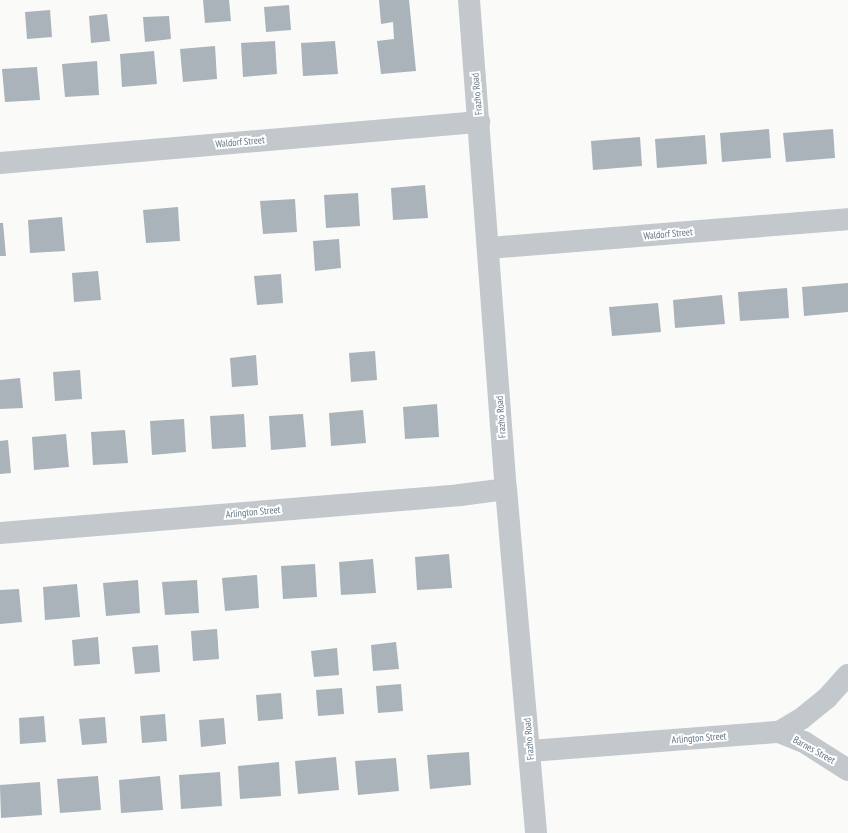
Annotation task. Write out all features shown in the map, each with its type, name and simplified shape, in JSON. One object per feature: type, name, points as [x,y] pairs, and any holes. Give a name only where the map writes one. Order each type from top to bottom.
[{"type":"street","name":"Frazho Road","points":[[470,0],[506,489],[530,750],[536,833]]},
{"type":"street","name":"Waldorf Street","points":[[0,163],[479,122]]},
{"type":"street","name":"Waldorf Street","points":[[489,248],[848,219]]},
{"type":"street","name":"Arlington Street","points":[[0,533],[460,495],[506,489]]},
{"type":"street","name":"Arlington Street","points":[[530,750],[779,732],[801,719],[827,698],[848,675]]},
{"type":"street","name":"Barnes Street","points":[[779,732],[804,742],[848,770]]},
{"type":"building","points":[[203,0],[229,0],[231,21],[205,23]]},
{"type":"building","points":[[379,0],[409,0],[416,71],[381,74],[377,41],[394,39],[393,22],[381,24]]},
{"type":"building","points":[[289,5],[291,30],[266,32],[264,7]]},
{"type":"building","points":[[50,10],[52,37],[27,39],[25,12]]},
{"type":"building","points":[[107,14],[110,41],[91,43],[89,16]]},
{"type":"building","points":[[169,16],[171,39],[145,42],[143,17]]},
{"type":"building","points":[[275,41],[277,74],[243,77],[241,43]]},
{"type":"building","points":[[335,41],[338,74],[303,76],[301,43]]},
{"type":"building","points":[[215,46],[217,79],[183,82],[180,49]]},
{"type":"building","points":[[154,51],[157,84],[122,87],[120,54]]},
{"type":"building","points":[[97,61],[99,95],[65,97],[62,64]]},
{"type":"building","points":[[37,67],[40,100],[5,102],[2,69]]},
{"type":"building","points":[[769,129],[771,158],[722,162],[720,133]]},
{"type":"building","points":[[833,129],[835,158],[786,162],[783,133]]},
{"type":"building","points":[[705,135],[707,164],[657,168],[655,139]]},
{"type":"building","points":[[640,137],[642,166],[593,170],[591,141]]},
{"type":"building","points":[[425,185],[428,218],[393,220],[391,188]]},
{"type":"building","points":[[358,193],[360,226],[326,228],[324,195]]},
{"type":"building","points":[[295,199],[297,232],[263,234],[260,201]]},
{"type":"building","points":[[178,207],[180,241],[146,243],[143,210]]},
{"type":"building","points":[[62,217],[65,251],[30,253],[28,220]]},
{"type":"building","points":[[0,223],[3,223],[6,256],[0,256]]},
{"type":"building","points":[[339,239],[341,268],[315,271],[313,241]]},
{"type":"building","points":[[98,271],[101,300],[74,302],[72,273]]},
{"type":"building","points":[[281,274],[283,303],[257,305],[254,276]]},
{"type":"building","points":[[848,283],[848,312],[804,316],[802,287]]},
{"type":"building","points":[[787,288],[789,318],[740,321],[738,292]]},
{"type":"building","points":[[722,295],[725,324],[675,328],[673,300]]},
{"type":"building","points":[[658,303],[661,332],[612,336],[609,307]]},
{"type":"building","points":[[375,351],[377,380],[351,382],[349,353]]},
{"type":"building","points":[[256,355],[258,385],[232,387],[230,358]]},
{"type":"building","points":[[80,370],[82,399],[55,401],[53,372]]},
{"type":"building","points":[[20,378],[23,408],[0,409],[0,380]]},
{"type":"building","points":[[437,404],[439,437],[405,439],[403,407]]},
{"type":"building","points":[[363,410],[366,443],[331,446],[329,413]]},
{"type":"building","points":[[244,414],[246,447],[212,449],[210,416]]},
{"type":"building","points":[[303,414],[306,447],[271,450],[269,416]]},
{"type":"building","points":[[184,419],[186,452],[152,455],[150,421]]},
{"type":"building","points":[[125,430],[128,463],[93,465],[91,432]]},
{"type":"building","points":[[66,434],[69,467],[34,470],[32,437]]},
{"type":"building","points":[[8,440],[11,473],[0,474],[0,441]]},
{"type":"building","points":[[449,554],[452,588],[417,590],[415,557]]},
{"type":"building","points":[[373,559],[376,593],[341,595],[339,562]]},
{"type":"building","points":[[315,564],[317,597],[283,599],[281,566]]},
{"type":"building","points":[[257,575],[259,608],[225,611],[222,578]]},
{"type":"building","points":[[138,580],[140,613],[106,616],[103,583]]},
{"type":"building","points":[[197,580],[199,613],[165,615],[162,582]]},
{"type":"building","points":[[77,584],[80,617],[45,620],[43,587]]},
{"type":"building","points":[[19,589],[22,622],[0,624],[0,590]]},
{"type":"building","points":[[217,629],[219,659],[193,661],[191,631]]},
{"type":"building","points":[[98,637],[100,664],[74,666],[72,640]]},
{"type":"building","points":[[396,642],[399,669],[373,671],[371,645]]},
{"type":"building","points":[[158,645],[160,672],[135,674],[132,647]]},
{"type":"building","points":[[337,648],[339,675],[314,677],[311,651]]},
{"type":"building","points":[[401,684],[403,711],[378,713],[376,686]]},
{"type":"building","points":[[342,688],[344,714],[318,716],[316,690]]},
{"type":"building","points":[[281,693],[283,719],[258,721],[256,695]]},
{"type":"building","points":[[165,714],[167,741],[142,743],[140,716]]},
{"type":"building","points":[[44,716],[46,742],[20,744],[19,718]]},
{"type":"building","points":[[105,717],[107,743],[82,745],[79,719]]},
{"type":"building","points":[[224,718],[226,744],[201,747],[199,720]]},
{"type":"building","points":[[469,752],[471,785],[430,789],[427,755]]},
{"type":"building","points":[[336,757],[339,790],[298,794],[295,761]]},
{"type":"building","points":[[396,758],[399,791],[358,795],[355,761]]},
{"type":"building","points":[[279,762],[281,796],[240,799],[238,766]]},
{"type":"building","points":[[220,772],[222,806],[181,809],[179,775]]},
{"type":"building","points":[[98,776],[101,810],[60,813],[57,779]]},
{"type":"building","points":[[160,776],[163,810],[121,813],[119,780]]},
{"type":"building","points":[[40,782],[42,815],[1,818],[0,785]]}]
